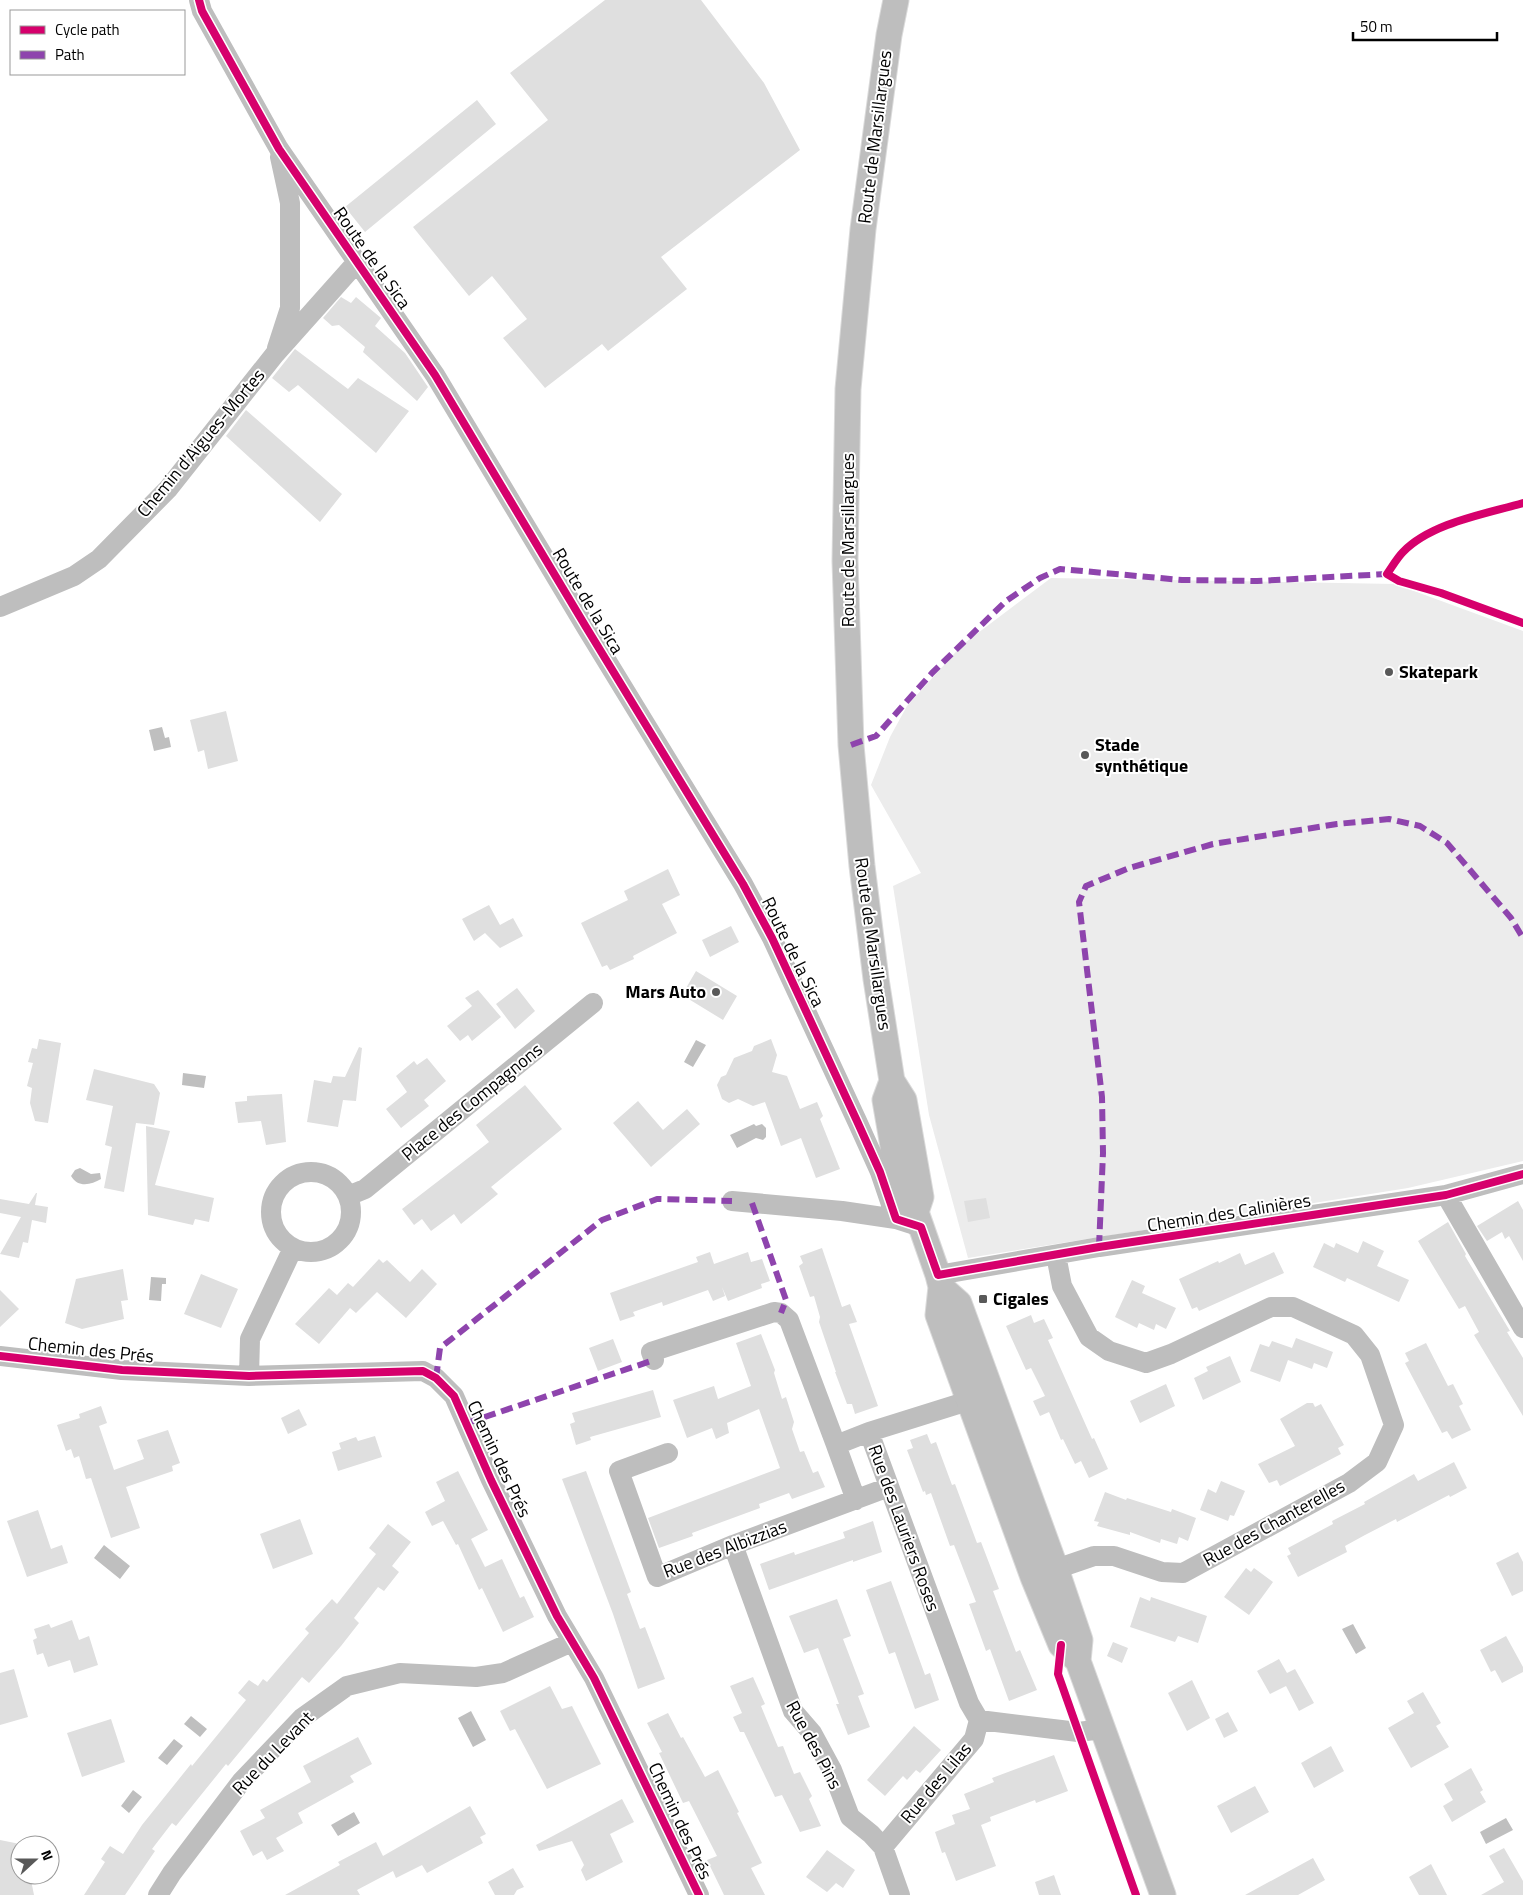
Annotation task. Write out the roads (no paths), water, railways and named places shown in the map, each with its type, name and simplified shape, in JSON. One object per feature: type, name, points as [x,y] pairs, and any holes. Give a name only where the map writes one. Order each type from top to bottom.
[{"type":"main road","name":"Route de Marsillargues","points":[[896,0],[889,35],[863,229],[848,389],[845,561],[851,746],[862,866],[876,979],[892,1080],[885,1100],[902,1198],[940,1281]]},
{"type":"main road","points":[[940,1281],[959,1303],[994,1397],[1045,1573]]},
{"type":"main road","points":[[940,1281],[938,1315],[968,1401],[1045,1573],[1080,1640],[1078,1661],[1163,1895]]},
{"type":"main road","points":[[968,1401],[994,1397]]},
{"type":"street","name":"Route de la Sica","points":[[199,0],[207,20],[279,149],[436,375],[586,628],[743,884],[772,938],[880,1172],[911,1219]]},
{"type":"street","name":"Chemin d'Aigues-Mortes","points":[[275,354],[290,308],[290,203],[279,149]]},
{"type":"street","name":"Chemin d'Aigues-Mortes","points":[[0,607],[74,576],[99,559],[168,489],[275,354],[357,262]]},
{"type":"street","name":"Place des Compagnons","points":[[348,1196],[365,1189],[593,1002]]},
{"type":"street","points":[[314,1172],[328,1176],[340,1184],[348,1196],[352,1210],[350,1224],[344,1236],[333,1246],[320,1251],[306,1252],[293,1248],[283,1241],[276,1231],[272,1218],[272,1203],[278,1190],[287,1180],[300,1173],[314,1172]]},
{"type":"street","name":"Chemin des Calinières","points":[[940,1281],[1056,1255],[1446,1195],[1523,1174]]},
{"type":"street","points":[[1446,1195],[1523,1328]]},
{"type":"street","points":[[732,1202],[911,1219]]},
{"type":"street","points":[[249,1376],[250,1339],[293,1248]]},
{"type":"street","name":"Rue des Chanterelles","points":[[1045,1573],[1094,1556],[1114,1556],[1162,1572],[1183,1573],[1348,1483],[1378,1462],[1394,1425],[1370,1355],[1354,1335],[1293,1307],[1271,1307],[1171,1354],[1146,1363],[1108,1351],[1089,1337],[1062,1286],[1056,1255]]},
{"type":"street","points":[[654,1360],[651,1352],[774,1312],[781,1313],[789,1320],[856,1500]]},
{"type":"street","name":"Chemin des Prés","points":[[0,1356],[122,1370],[249,1376],[423,1371],[436,1378],[454,1396],[491,1480],[557,1616],[594,1678],[698,1895]]},
{"type":"street","name":"Rue des Lauriers Roses","points":[[968,1401],[869,1432],[968,1703],[979,1720]]},
{"type":"street","points":[[836,1445],[869,1432]]},
{"type":"street","name":"Rue des Albizzias","points":[[668,1453],[619,1471],[657,1577],[733,1545],[889,1487]]},
{"type":"street","name":"Rue des Pins","points":[[733,1545],[793,1711],[812,1733],[832,1770],[850,1817],[871,1834],[883,1847]]},
{"type":"street","name":"Rue du Levant","points":[[158,1895],[172,1873],[241,1782],[302,1718],[347,1686],[400,1673],[476,1677],[503,1673],[572,1642]]},
{"type":"street","points":[[979,1720],[1078,1732],[1103,1729]]},
{"type":"street","name":"Rue des Lilas","points":[[883,1847],[974,1739],[979,1720]]},
{"type":"street","points":[[883,1847],[900,1895]]},
{"type":"place","name":"Skatepark","points":[[1389,672]]},
{"type":"place","name":"Stade synthétique","points":[[1085,755]]},
{"type":"place","name":"Mars Auto","points":[[716,992]]},
{"type":"place","name":"Cigales","points":[[983,1299]]}]
